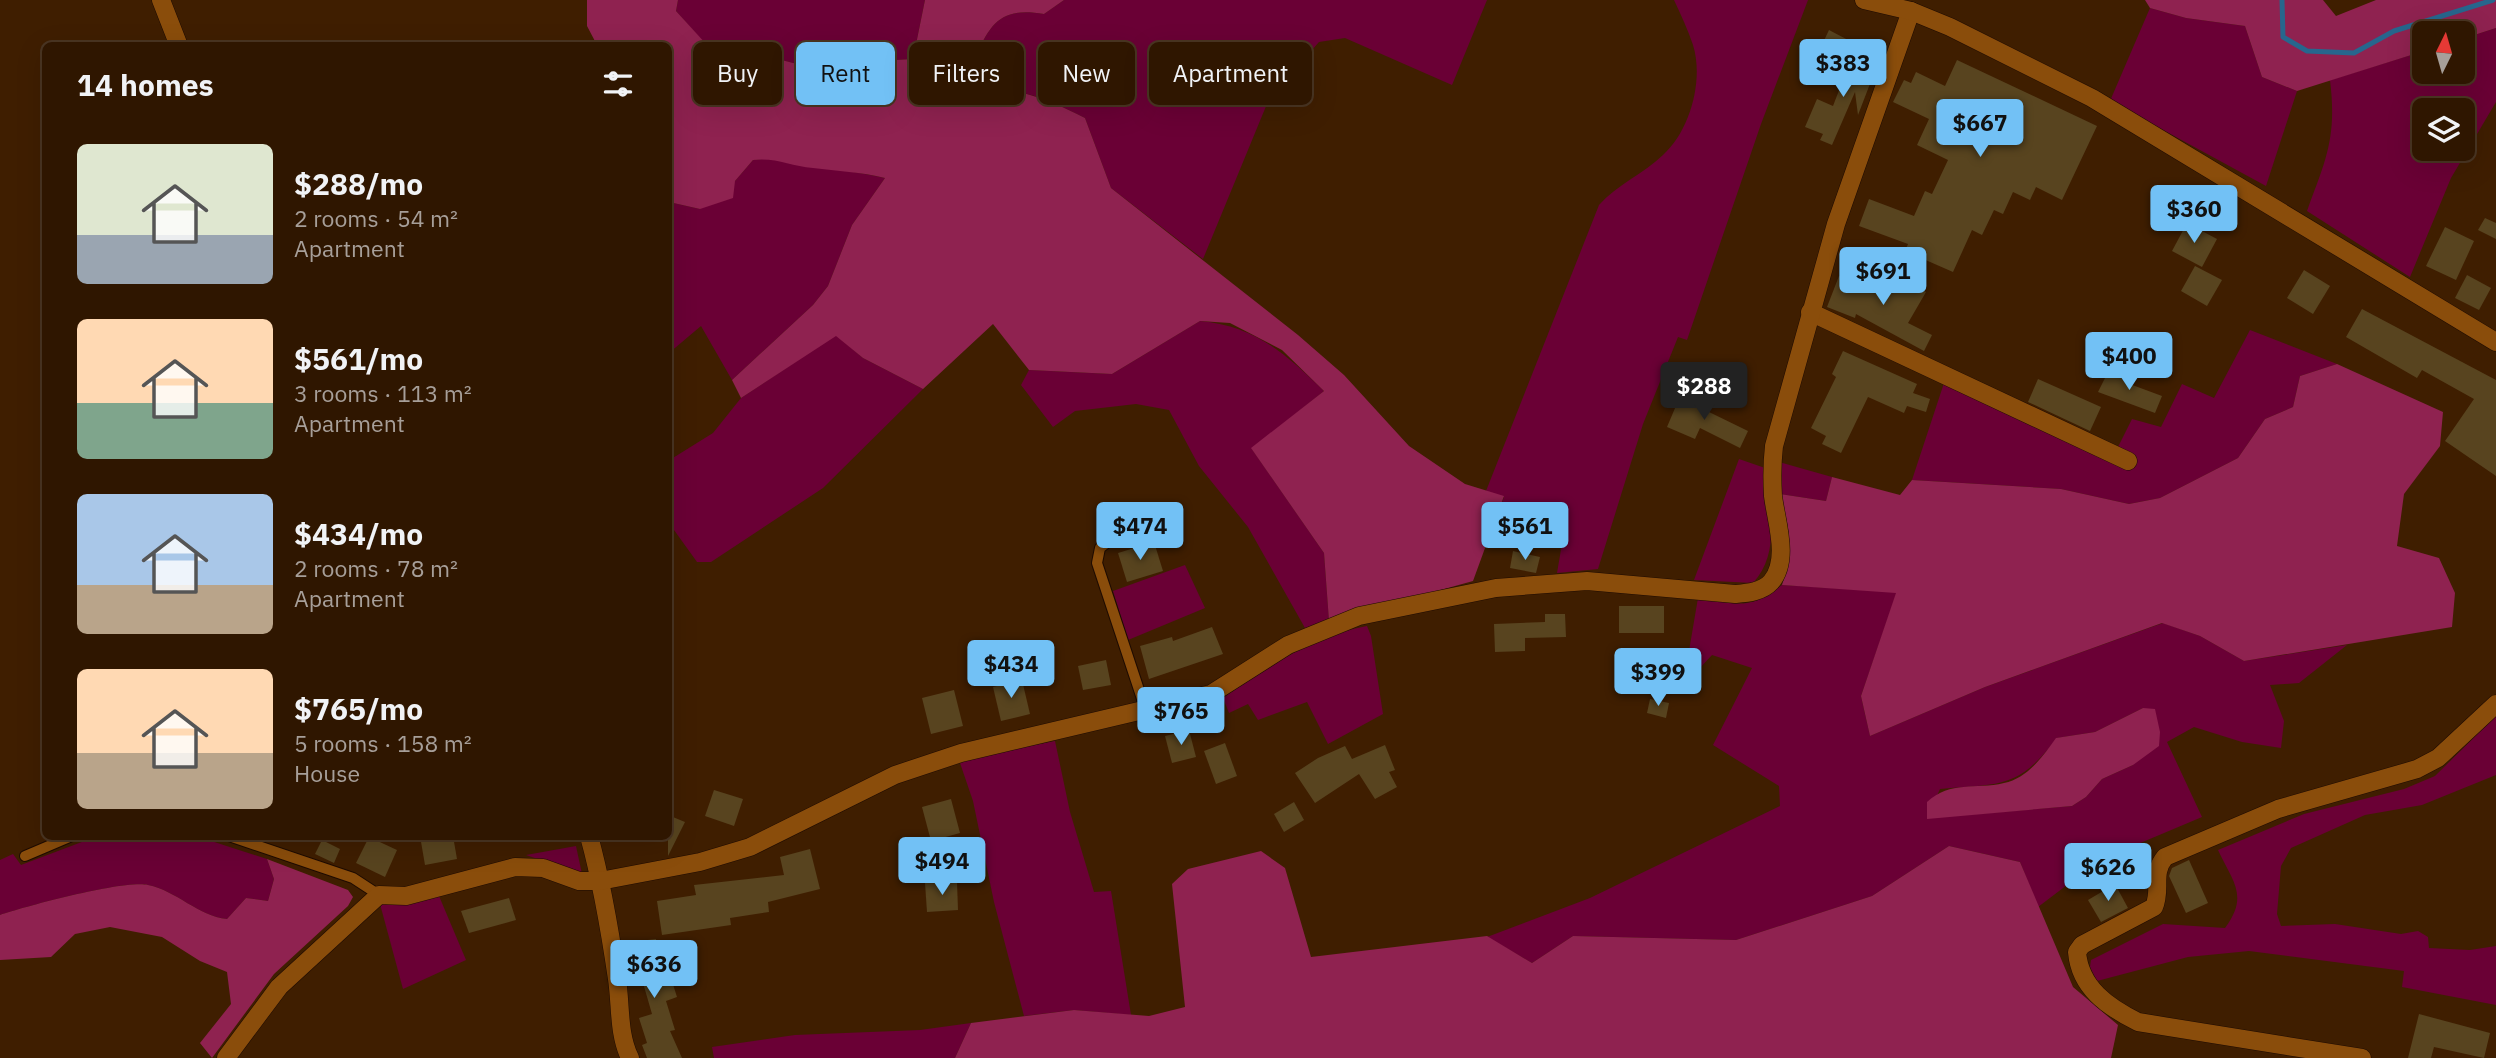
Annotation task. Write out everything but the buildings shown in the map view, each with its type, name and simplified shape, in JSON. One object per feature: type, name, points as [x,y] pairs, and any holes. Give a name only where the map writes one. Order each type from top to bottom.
[{"type":"street","points":[[161,0],[177,42]]},
{"type":"street","points":[[1864,0],[1911,11],[1950,27],[2092,98],[2496,342]]},
{"type":"street","points":[[226,1058],[279,987],[379,895],[406,896],[514,867],[543,867],[579,881],[600,881],[700,862],[750,847],[895,775],[961,752],[1211,694],[1288,645],[1359,616],[1496,588],[1587,580],[1735,594],[1753,592],[1768,585],[1773,579],[1780,555],[1773,487],[1774,446],[1836,224],[1911,11]]},
{"type":"street","points":[[1810,312],[2128,461]]},
{"type":"street","points":[[2362,1058],[2138,1022],[2115,1011],[2085,981],[2077,952],[2082,945],[2154,907],[2158,894],[2155,875],[2165,857],[2278,809],[2417,769],[2438,758],[2496,704]]},
{"type":"street","points":[[590,840],[600,881],[623,1034],[630,1058]]},
{"type":"lane","points":[[1113,538],[1100,548],[1097,563],[1146,711]]},
{"type":"lane","points":[[25,856],[63,840]]},
{"type":"lane","points":[[241,840],[353,878],[379,895]]},
{"type":"shaded area","points":[[587,0],[678,0],[676,11],[704,42],[693,42],[693,105],[782,105],[782,60],[796,64],[796,105],[895,105],[895,60],[909,59],[909,105],[1024,105],[1024,93],[1038,98],[1038,105],[1057,105],[1085,118],[1111,188],[1298,335],[1344,375],[1409,446],[1465,484],[1504,496],[1473,581],[1329,621],[1324,553],[1251,448],[1324,391],[1282,350],[1230,323],[1200,321],[1112,374],[1029,370],[993,324],[923,389],[863,358],[836,336],[741,398],[732,380],[813,305],[828,286],[852,225],[885,178],[761,159],[753,160],[735,181],[733,198],[700,209],[672,203],[672,42],[595,42],[587,26]]},
{"type":"shaded area","points":[[678,0],[925,0],[916,42],[909,42],[909,59],[895,60],[895,42],[796,42],[796,64],[782,60],[782,42],[703,42],[676,11]]},
{"type":"shaded area","points":[[925,0],[1064,0],[1044,14],[1029,12],[1007,15],[992,27],[983,42],[916,42]]},
{"type":"shaded area","points":[[1064,0],[1487,0],[1452,85],[1345,38],[1319,42],[1312,50],[1312,42],[1149,42],[1149,105],[1267,105],[1203,259],[1111,188],[1085,118],[1057,105],[1135,105],[1135,42],[1038,42],[1038,98],[1024,93],[1024,42],[983,42],[992,27],[1007,15],[1029,12],[1044,14]]},
{"type":"shaded area","points":[[1674,0],[1808,0],[1761,124],[1687,340],[1678,337],[1643,424],[1598,569],[1557,573],[1564,532],[1495,520],[1504,497],[1486,491],[1599,205],[1663,155],[1681,133],[1687,119],[1695,89],[1696,59],[1691,39]]},
{"type":"shaded area","points":[[2145,0],[2323,0],[2336,16],[2376,0],[2496,0],[2496,28],[2475,35],[2475,21],[2412,21],[2412,55],[2297,91],[2262,77],[2245,26],[2186,18],[2150,8]]},
{"type":"shaded area","points":[[2150,8],[2186,18],[2245,26],[2262,77],[2297,91],[2266,186],[2110,101]]},
{"type":"shaded area","points":[[2496,28],[2496,102],[2475,137],[2475,98],[2412,98],[2412,161],[2461,161],[2451,178],[2410,277],[2307,211],[2331,133],[2330,80],[2412,55],[2412,84],[2475,84],[2475,35]]},
{"type":"shaded area","points":[[770,158],[885,178],[852,225],[828,286],[813,305],[732,380],[701,326],[672,350],[672,203],[700,209],[735,181],[753,160]]},
{"type":"shaded area","points":[[1200,321],[1237,329],[1268,344],[1324,391],[1252,449],[1324,553],[1329,621],[1305,628],[1248,527],[1199,466],[1169,410],[1136,404],[1075,411],[1053,427],[1021,385],[1029,370],[1112,374]]},
{"type":"shaded area","points":[[2250,330],[2337,364],[2300,376],[2293,407],[2265,419],[2238,458],[2160,498],[2129,504],[2061,489],[1912,480],[1944,383],[2133,468],[2137,458],[2117,449],[2132,419],[2161,427],[2182,384],[2214,398]]},
{"type":"shaded area","points":[[836,335],[863,358],[923,389],[823,488],[711,562],[697,562],[672,527],[672,459],[713,433],[741,398]]},
{"type":"shaded area","points":[[2337,364],[2443,412],[2440,446],[2404,494],[2397,546],[2439,558],[2455,593],[2452,627],[2244,661],[2200,636],[2162,623],[1985,687],[1870,736],[1861,696],[1896,593],[1782,585],[1789,540],[1780,494],[1826,501],[1832,477],[1900,495],[1912,480],[2061,489],[2129,504],[2160,498],[2238,458],[2265,419],[2293,407],[2300,376]]},
{"type":"shaded area","points":[[1739,459],[1765,468],[1771,513],[1768,557],[1753,583],[1694,580]]},
{"type":"shaded area","points":[[1779,462],[1832,477],[1826,501],[1780,494]]},
{"type":"shaded area","points":[[1185,565],[1205,608],[1128,640],[1113,591]]},
{"type":"shaded area","points":[[1782,585],[1897,592],[1861,696],[1870,736],[1985,687],[2163,623],[2200,636],[2244,661],[2347,645],[2299,683],[2270,685],[2284,721],[2281,748],[2242,742],[2194,727],[2167,742],[2202,817],[2100,860],[2038,907],[2020,862],[1949,846],[1872,896],[1736,940],[1573,936],[1532,963],[1487,937],[1590,898],[1780,806],[1779,786],[1713,745],[1752,668],[1712,655],[1683,686],[1698,598],[1743,604]],"holes":[[[2143,708],[2133,765],[2102,779],[2086,797],[2072,806],[1927,818],[1940,789],[2006,781],[2030,767],[2057,738],[2095,732]]]},
{"type":"shaded area","points":[[1367,626],[1371,636],[1383,714],[1328,744],[1307,702],[1258,720],[1248,704],[1229,713],[1223,698],[1274,664],[1328,637]]},
{"type":"shaded area","points":[[2143,708],[2155,709],[2160,732],[2159,746],[2133,765],[2102,779],[2086,797],[2072,806],[1927,819],[1927,802],[1936,795],[1954,788],[1993,785],[2013,780],[2034,765],[2056,738],[2095,732]]},
{"type":"shaded area","points":[[2496,716],[2496,775],[2422,805],[2365,815],[2291,848],[2281,866],[2277,914],[2281,926],[2335,924],[2401,934],[2418,931],[2428,937],[2429,948],[2470,950],[2496,946],[2496,1005],[2402,987],[2404,971],[2249,951],[2188,957],[2097,981],[2090,967],[2091,960],[2163,924],[2225,928],[2236,907],[2237,898],[2233,880],[2218,850],[2304,814],[2404,789],[2435,776]]},
{"type":"shaded area","points":[[1055,741],[1070,812],[1094,892],[1111,891],[1131,1015],[1074,1010],[1024,1016],[994,902],[973,801],[959,760]]},
{"type":"shaded area","points":[[87,840],[208,840],[267,859],[274,879],[268,901],[246,898],[227,919],[206,913],[159,888],[136,884],[75,895],[0,915],[0,860],[13,854],[21,865]]},
{"type":"shaded area","points":[[576,846],[582,874],[526,855]]},
{"type":"shaded area","points":[[1949,846],[2020,862],[2073,987],[2118,1025],[2111,1058],[955,1058],[971,1023],[1074,1010],[1149,1016],[1185,1007],[1172,884],[1188,869],[1261,851],[1285,868],[1311,957],[1487,936],[1532,963],[1573,936],[1736,940],[1872,896]]},
{"type":"shaded area","points":[[267,859],[348,890],[353,897],[348,906],[274,974],[212,1058],[200,1043],[231,1004],[227,972],[200,961],[162,937],[110,927],[75,934],[51,957],[0,960],[0,915],[75,895],[136,884],[159,888],[206,913],[227,919],[246,898],[268,901],[274,879]]},
{"type":"shaded area","points":[[439,896],[466,960],[403,989],[380,904]]},
{"type":"shaded area","points":[[971,1023],[955,1058],[714,1058],[712,1047],[795,1035],[920,1030]]},
{"type":"waterway","points":[[2282,0],[2283,37],[2307,51],[2354,53],[2394,31],[2493,0]]}]
